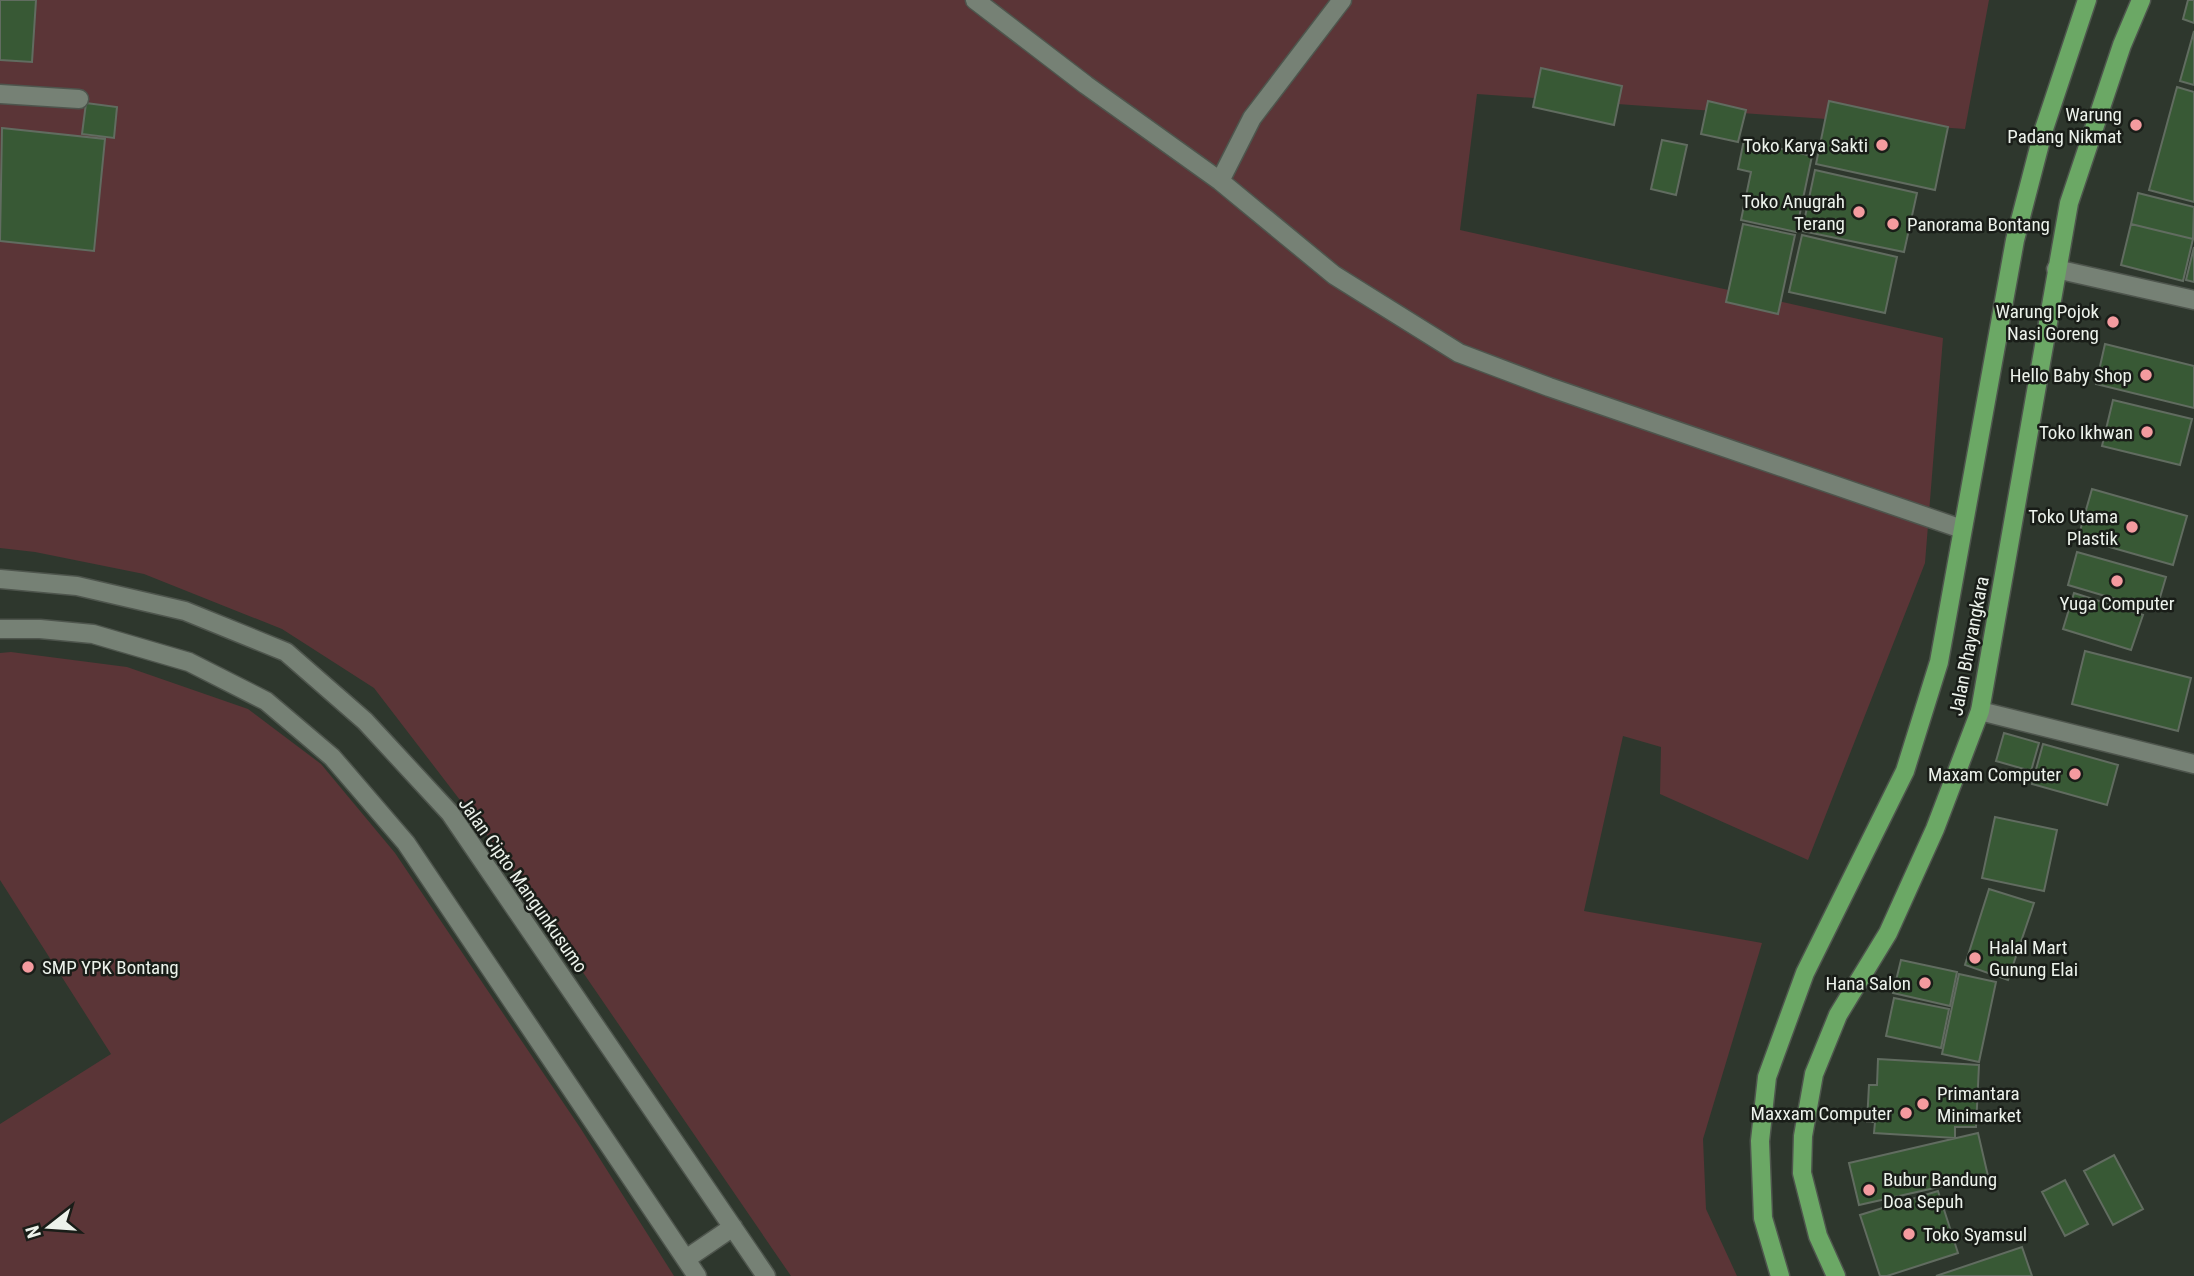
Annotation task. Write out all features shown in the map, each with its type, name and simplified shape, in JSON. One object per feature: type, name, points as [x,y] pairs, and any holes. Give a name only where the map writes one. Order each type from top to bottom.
[{"type":"main road","name":"Jalan Bhayangkara","points":[[1780,1276],[1763,1218],[1760,1141],[1767,1077],[1805,973],[1905,771],[1939,662],[2015,240],[2043,132],[2087,0]]},
{"type":"main road","name":"Jalan Bhayangkara","points":[[1836,1276],[1818,1236],[1802,1173],[1803,1136],[1814,1074],[1838,1015],[1888,933],[1935,829],[1980,711],[2069,203],[2122,45],[2141,0]]},
{"type":"street","points":[[975,0],[1086,85],[1220,181],[1334,275],[1459,353],[1562,392],[1962,529]]},
{"type":"street","points":[[1220,181],[1252,118],[1342,0]]},
{"type":"street","points":[[0,94],[79,99]]},
{"type":"street","points":[[2056,269],[2194,300]]},
{"type":"street","name":"Jalan Cipto Mangunkusumo","points":[[0,579],[77,586],[185,611],[286,652],[355,712],[450,813],[766,1276]]},
{"type":"street","points":[[0,629],[40,629],[93,634],[189,662],[266,701],[332,757],[406,843],[697,1276]]},
{"type":"street","points":[[1980,711],[2194,764]]},
{"type":"street","points":[[686,1259],[733,1227]]},
{"type":"shaded area","points":[[0,0],[1989,0],[1965,129],[1477,94],[1460,230],[1943,338],[1925,563],[1808,860],[1660,794],[1661,747],[1623,736],[1584,911],[1762,943],[1703,1139],[1706,1209],[1737,1276],[791,1276],[506,860],[374,688],[282,629],[144,574],[35,552],[0,548]]},
{"type":"shaded area","points":[[11,652],[127,667],[248,709],[321,764],[395,853],[581,1129],[674,1276],[0,1276],[0,1124],[111,1054],[0,880],[0,653]]},
{"type":"building","points":[[0,0],[36,0],[32,62],[0,60]]},
{"type":"building","points":[[2188,0],[2194,0],[2194,23],[2183,19]]},
{"type":"building","points":[[2194,31],[2194,85],[2180,81]]},
{"type":"building","points":[[1541,68],[1622,86],[1614,125],[1533,107]]},
{"type":"building","points":[[2177,87],[2194,92],[2194,202],[2149,190]]},
{"type":"building","points":[[1708,101],[1746,110],[1738,142],[1701,134]]},
{"type":"building","name":"Toko Karya Sakti","points":[[1829,101],[1948,127],[1935,190],[1816,164]]},
{"type":"building","points":[[86,103],[117,107],[114,138],[82,134]]},
{"type":"building","points":[[2,128],[105,139],[94,251],[0,241]]},
{"type":"building","points":[[1662,140],[1687,145],[1676,195],[1651,189]]},
{"type":"building","points":[[1744,140],[1812,156],[1796,232],[1741,220],[1751,172],[1738,169]]},
{"type":"building","name":"Toko Anugrah Terang","points":[[1815,170],[1917,193],[1904,252],[1802,231]]},
{"type":"building","points":[[2138,193],[2194,207],[2193,239],[2131,224]]},
{"type":"building","points":[[1743,224],[1795,235],[1778,314],[1726,302]]},
{"type":"building","points":[[2131,224],[2193,239],[2183,281],[2121,265]]},
{"type":"building","points":[[1802,235],[1897,257],[1885,313],[1789,292]]},
{"type":"building","points":[[2194,247],[2194,282],[2186,280]]},
{"type":"building","name":"Hello Baby Shop","points":[[2105,344],[2194,366],[2194,408],[2096,384]]},
{"type":"building","name":"Toko Ikhwan","points":[[2113,400],[2192,419],[2180,465],[2102,446]]},
{"type":"building","name":"Toko Utama Plastik","points":[[2092,489],[2187,516],[2173,565],[2078,538]]},
{"type":"building","name":"Yuga Computer","points":[[2077,552],[2166,577],[2156,611],[2068,585]]},
{"type":"building","points":[[2074,593],[2143,615],[2131,650],[2063,629]]},
{"type":"building","points":[[2085,651],[2191,678],[2178,731],[2072,704]]},
{"type":"building","points":[[2004,733],[2039,743],[2031,771],[1996,761]]},
{"type":"building","name":"Maxam Computer","points":[[2043,744],[2118,765],[2107,805],[2032,784]]},
{"type":"building","points":[[1995,817],[2057,830],[2044,891],[1982,878]]},
{"type":"building","points":[[1989,889],[2034,903],[2008,980],[1965,965]]},
{"type":"building","name":"Hana Salon","points":[[1901,960],[1957,972],[1950,1006],[1893,993]]},
{"type":"building","points":[[1959,974],[1996,982],[1979,1062],[1942,1054]]},
{"type":"building","points":[[1894,998],[1949,1009],[1941,1048],[1886,1036]]},
{"type":"building","name":"Primantara Minimarket","points":[[1878,1059],[1979,1065],[1976,1127],[1955,1127],[1955,1138],[1874,1133],[1875,1122],[1867,1122],[1869,1085],[1877,1085]]},
{"type":"building","points":[[1978,1133],[1988,1176],[1859,1205],[1849,1163]]},
{"type":"building","points":[[2114,1155],[2143,1209],[2113,1225],[2084,1171]]},
{"type":"building","points":[[2065,1180],[2088,1224],[2065,1236],[2042,1192]]},
{"type":"building","name":"Toko Syamsul","points":[[1938,1191],[1958,1253],[1880,1276],[1860,1215]]},
{"type":"building","points":[[2022,1247],[2032,1276],[1936,1276]]},
{"type":"place","name":"Warung Padang Nikmat","points":[[2136,125]]},
{"type":"place","name":"Toko Karya Sakti","points":[[1882,145]]},
{"type":"place","name":"Toko Anugrah Terang","points":[[1859,212]]},
{"type":"place","name":"Panorama Bontang","points":[[1893,224]]},
{"type":"place","name":"Warung Pojok Nasi Goreng","points":[[2113,322]]},
{"type":"place","name":"Hello Baby Shop","points":[[2146,375]]},
{"type":"place","name":"Toko Ikhwan","points":[[2147,432]]},
{"type":"place","name":"Toko Utama Plastik","points":[[2132,527]]},
{"type":"place","name":"Yuga Computer","points":[[2117,581]]},
{"type":"place","name":"Maxam Computer","points":[[2075,774]]},
{"type":"place","name":"Halal Mart Gunung Elai","points":[[1975,958]]},
{"type":"place","name":"SMP YPK Bontang","points":[[28,967]]},
{"type":"place","name":"Hana Salon","points":[[1925,983]]},
{"type":"place","name":"Primantara Minimarket","points":[[1923,1104]]},
{"type":"place","name":"Maxxam Computer","points":[[1906,1113]]},
{"type":"place","name":"Bubur Bandung Doa Sepuh","points":[[1869,1190]]},
{"type":"place","name":"Toko Syamsul","points":[[1909,1234]]}]
